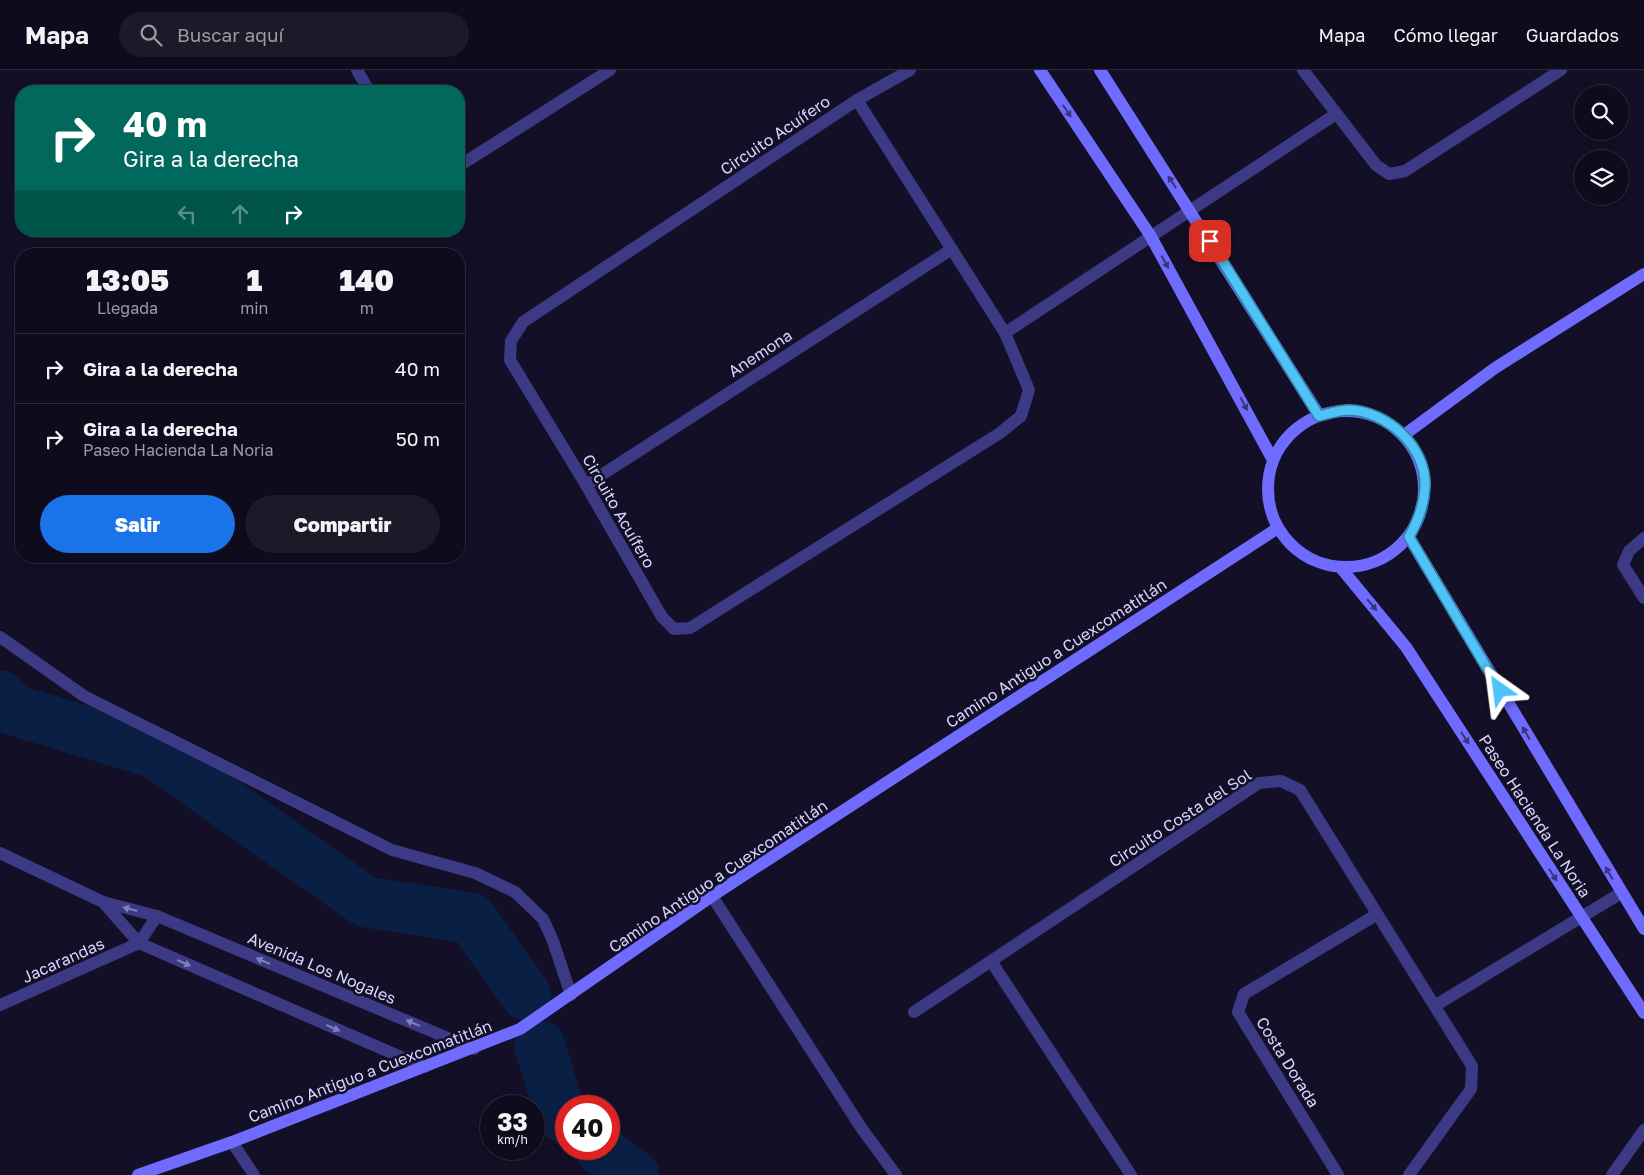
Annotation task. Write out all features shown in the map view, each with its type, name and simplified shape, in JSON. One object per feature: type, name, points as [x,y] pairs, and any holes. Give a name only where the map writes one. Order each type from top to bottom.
[{"type":"street","points":[[357,70],[366,85]]},
{"type":"street","points":[[465,162],[610,70]]},
{"type":"street","name":"Circuito Acuífero","points":[[857,100],[1005,333],[1029,390],[1021,416],[1000,433],[690,628],[674,629],[662,617],[586,485],[510,360],[511,341],[523,322],[857,100],[910,70]]},
{"type":"street","points":[[1040,70],[1150,235],[1273,460]]},
{"type":"street","points":[[1100,70],[1319,416]]},
{"type":"street","points":[[1303,70],[1376,165],[1389,174],[1405,171],[1561,70]]},
{"type":"street","points":[[1005,333],[1150,235],[1336,114]]},
{"type":"street","name":"Anemona","points":[[586,485],[952,249]]},
{"type":"street","points":[[1404,435],[1496,368],[1644,274]]},
{"type":"street","points":[[1349,410],[1379,417],[1404,435],[1419,458],[1426,485],[1422,513],[1409,537],[1390,555],[1366,565],[1341,568],[1322,564],[1304,556],[1289,544],[1278,528],[1270,506],[1268,483],[1273,460],[1284,441],[1300,426],[1319,416],[1349,410]]},
{"type":"street","name":"Camino Antiguo a Cuexcomatitlán","points":[[138,1175],[232,1142],[520,1030],[712,896],[1278,528]]},
{"type":"street","name":"Paseo Hacienda La Noria","points":[[1409,537],[1644,929]]},
{"type":"street","points":[[1644,538],[1629,551],[1623,565],[1644,598]]},
{"type":"street","name":"Paseo Hacienda La Noria","points":[[1341,568],[1406,647],[1644,1013]]},
{"type":"street","points":[[0,636],[84,696],[392,850],[475,873],[515,892],[543,919],[553,941],[571,995]]},
{"type":"street","name":"Circuito Costa del Sol","points":[[914,1012],[1259,783],[1281,781],[1300,790],[1376,915],[1436,1005],[1472,1066],[1471,1089],[1410,1175]]},
{"type":"street","points":[[0,853],[104,902],[139,943],[424,1067]]},
{"type":"street","points":[[1436,1005],[1621,893]]},
{"type":"street","points":[[712,896],[852,1113],[896,1175]]},
{"type":"street","name":"Avenida Los Nogales","points":[[104,902],[157,916],[474,1049]]},
{"type":"street","name":"Costa Dorada","points":[[1338,1175],[1238,1012],[1244,994],[1376,915]]},
{"type":"street","points":[[139,943],[157,916]]},
{"type":"street","name":"Jacarandas","points":[[0,1005],[139,943]]},
{"type":"street","points":[[991,961],[1131,1175]]},
{"type":"street","points":[[1612,1175],[1644,1130]]},
{"type":"street","points":[[232,1142],[254,1175]]},
{"type":"waterway","points":[[0,696],[11,709],[155,753],[366,902],[471,918],[526,995]]},
{"type":"waterway","points":[[540,1046],[555,1096]]},
{"type":"waterway","points":[[613,1160],[634,1175]]},
{"type":"route","points":[[1210,241],[1319,416],[1349,410],[1379,417],[1404,435],[1412,446],[1419,458],[1426,485],[1422,513],[1409,537],[1500,690]]}]
